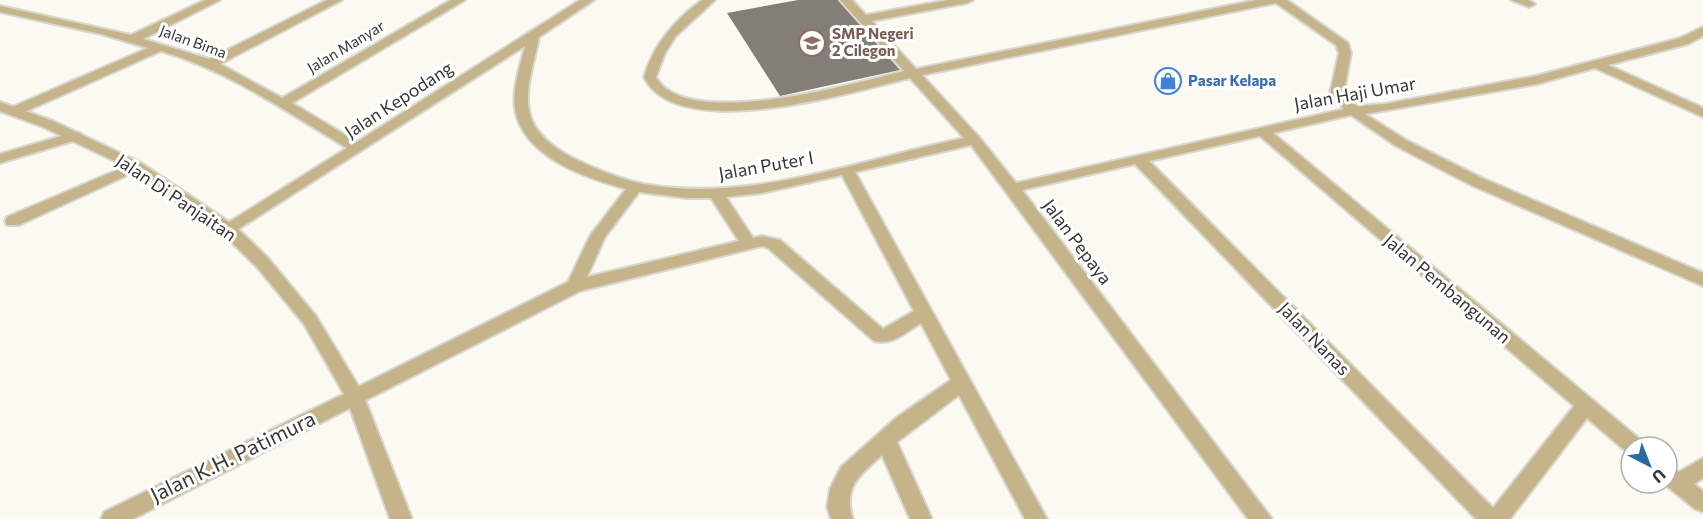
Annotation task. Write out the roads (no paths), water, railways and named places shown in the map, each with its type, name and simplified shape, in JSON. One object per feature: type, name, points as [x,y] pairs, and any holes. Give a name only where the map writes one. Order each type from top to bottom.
[{"type":"street","points":[[133,39],[214,0]]},
{"type":"street","points":[[210,64],[336,0]]},
{"type":"street","name":"Jalan Manyar","points":[[281,104],[459,0]]},
{"type":"street","name":"Jalan Kepodang","points":[[229,230],[588,0]]},
{"type":"street","points":[[709,0],[686,17],[667,37],[655,59],[650,77],[653,84],[663,94],[684,103],[744,106],[793,100],[1274,0]]},
{"type":"street","name":"Jalan Pepaya","points":[[846,0],[974,140],[1261,519]]},
{"type":"street","points":[[863,19],[967,0]]},
{"type":"street","points":[[1279,0],[1342,43],[1345,53],[1337,93],[1351,111],[1376,129],[1461,173],[1703,280]]},
{"type":"street","name":"Jalan Bima","points":[[0,9],[133,39],[210,64],[255,87],[357,148]]},
{"type":"street","name":"Jalan Haji Umar","points":[[1012,188],[1351,111],[1385,108],[1537,80],[1684,41],[1703,31]]},
{"type":"street","name":"Jalan Puter I","points":[[533,37],[522,109],[535,136],[548,149],[582,169],[636,186],[681,193],[717,195],[776,187],[974,140]]},
{"type":"street","points":[[1684,41],[1703,48]]},
{"type":"street","points":[[15,111],[160,47]]},
{"type":"street","points":[[1596,64],[1703,113]]},
{"type":"street","points":[[1632,94],[1646,88]]},
{"type":"street","name":"Jalan Di Panjaitan","points":[[0,106],[75,136],[136,166],[229,230],[262,262],[310,320],[355,397],[400,519]]},
{"type":"street","name":"Jalan Pembangunan","points":[[1261,130],[1620,435]]},
{"type":"street","points":[[0,159],[75,136]]},
{"type":"street","name":"Jalan Nanas","points":[[1138,159],[1490,519]]},
{"type":"street","points":[[13,221],[136,166]]},
{"type":"street","points":[[847,170],[1036,519]]},
{"type":"street","points":[[575,286],[598,236],[636,186]]},
{"type":"street","points":[[717,195],[730,220],[749,244]]},
{"type":"street","name":"Jalan K.H. Patimura","points":[[112,519],[575,286],[767,241],[774,244],[882,337],[924,313]]},
{"type":"street","points":[[842,519],[838,507],[841,489],[848,473],[903,424],[961,383]]},
{"type":"street","points":[[1497,519],[1585,406]]},
{"type":"street","points":[[886,440],[921,519]]},
{"type":"street","points":[[1679,476],[1703,467]]},
{"type":"street","points":[[1679,483],[1703,503]]},
{"type":"place","name":"SMP Negeri 2 Cilegon","points":[[812,43]]},
{"type":"place","name":"Pasar Kelapa","points":[[1168,81]]}]
